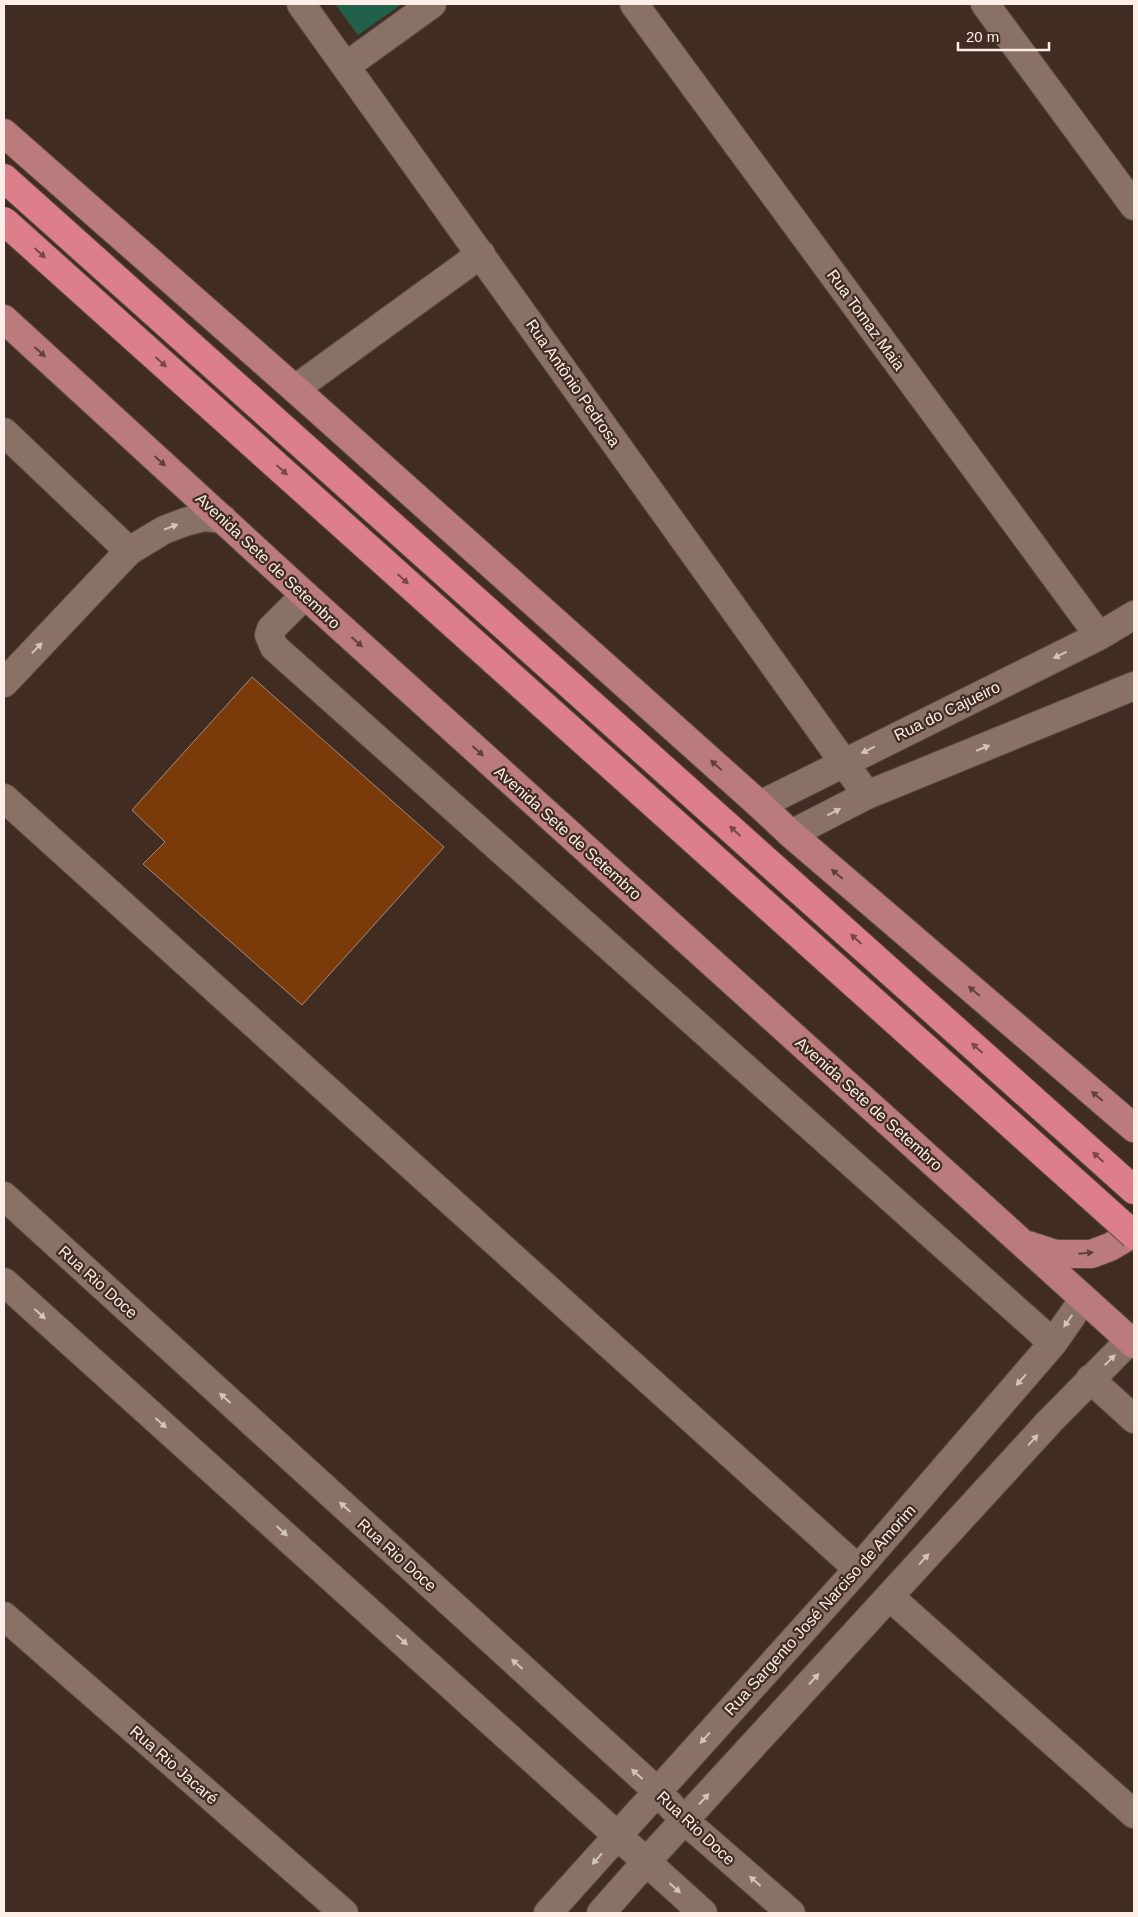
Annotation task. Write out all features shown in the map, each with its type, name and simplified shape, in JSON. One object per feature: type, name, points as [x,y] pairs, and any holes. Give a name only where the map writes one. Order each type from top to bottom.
[{"type":"highway","points":[[4,178],[1134,1190]]},
{"type":"highway","points":[[4,221],[1134,1234]]},
{"type":"main road","points":[[4,133],[295,389],[791,834],[1134,1128]]},
{"type":"main road","name":"Avenida Sete de Setembro","points":[[4,319],[305,595],[1083,1300],[1132,1342]]},
{"type":"main road","points":[[1022,1243],[1056,1254],[1091,1254],[1110,1247],[1134,1234]]},
{"type":"street","name":"Rua Antônio Pedrosa","points":[[301,4],[868,795]]},
{"type":"street","points":[[346,66],[432,4]]},
{"type":"street","name":"Rua Tomaz Maia","points":[[634,4],[1098,636]]},
{"type":"street","points":[[985,4],[1134,206]]},
{"type":"street","points":[[295,389],[481,254]]},
{"type":"street","points":[[4,432],[129,551]]},
{"type":"street","points":[[4,683],[129,551],[164,530],[185,522],[204,517],[223,519]]},
{"type":"street","points":[[305,595],[271,629],[270,640],[280,652],[1053,1343]]},
{"type":"street","name":"Rua do Cajueiro","points":[[760,805],[1098,636],[1134,615]]},
{"type":"street","points":[[791,834],[868,795],[1134,686]]},
{"type":"street","points":[[4,798],[858,1569]]},
{"type":"street","name":"Rua Rio Doce","points":[[4,1196],[657,1792],[684,1820],[791,1913]]},
{"type":"street","points":[[4,1282],[703,1913]]},
{"type":"street","name":"Rua Sargento José Narciso de Amorim","points":[[548,1913],[858,1569],[1053,1343],[1083,1300]]},
{"type":"street","points":[[601,1913],[684,1820],[1090,1379],[1132,1342]]},
{"type":"street","points":[[1090,1379],[1134,1420]]},
{"type":"street","points":[[890,1597],[1134,1814]]},
{"type":"street","name":"Rua Rio Jacaré","points":[[4,1616],[344,1913]]},
{"type":"green space","points":[[335,4],[402,4],[358,35]]},
{"type":"building","points":[[252,677],[444,847],[302,1005],[143,864],[165,842],[132,810]]}]
